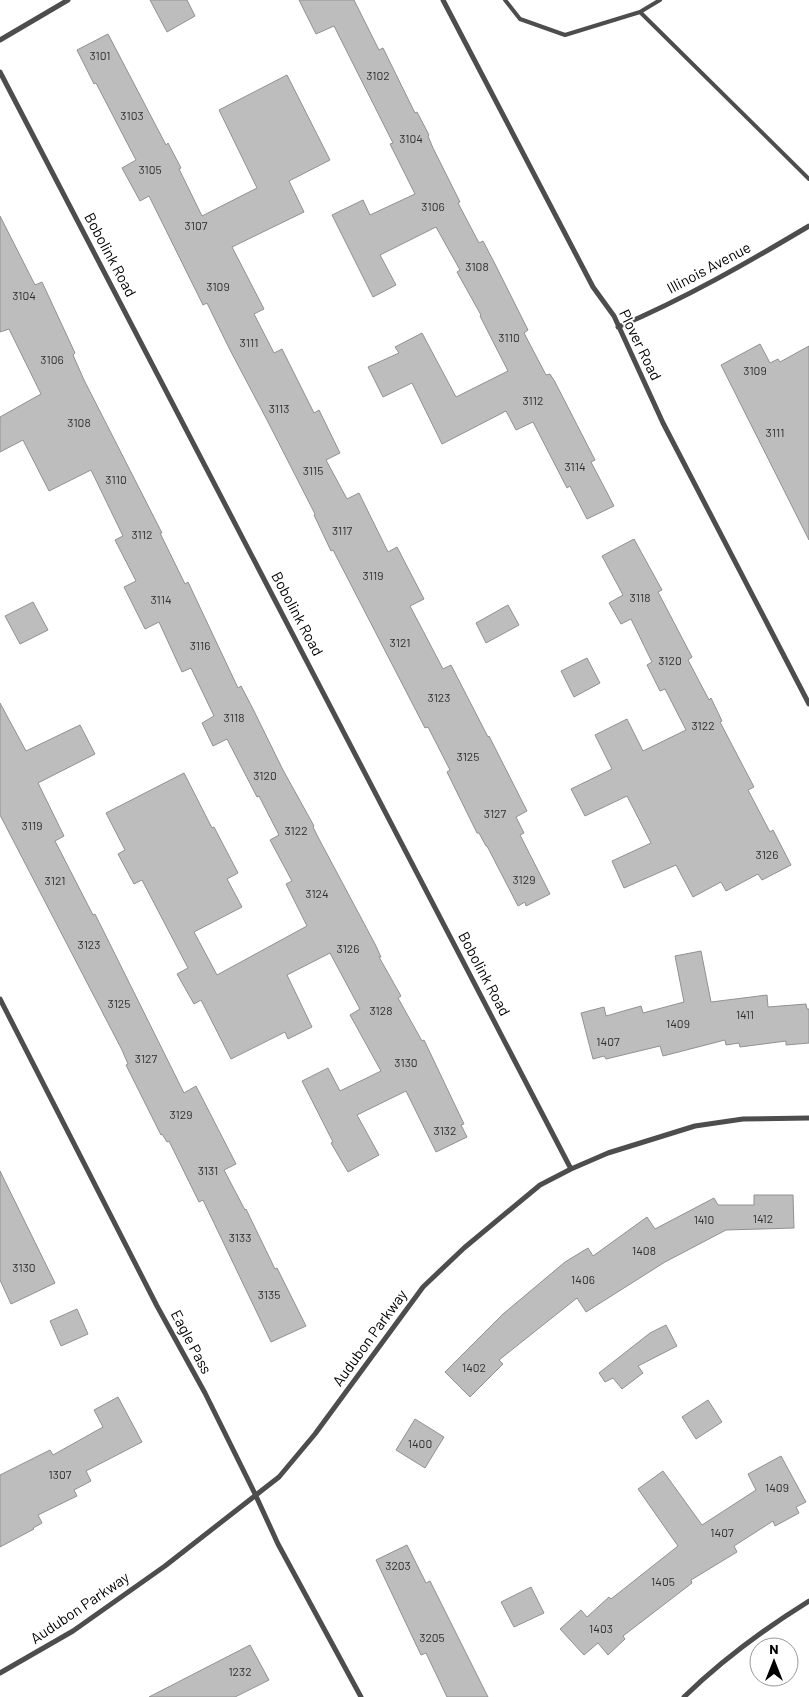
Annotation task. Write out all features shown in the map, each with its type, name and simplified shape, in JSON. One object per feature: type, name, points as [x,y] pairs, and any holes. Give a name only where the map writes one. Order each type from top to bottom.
[{"type":"street","points":[[0,40],[68,0]]},
{"type":"street","name":"Plover Road","points":[[443,0],[593,287],[614,316],[663,423],[809,704]]},
{"type":"street","name":"Bobolink Road","points":[[0,72],[571,1168]]},
{"type":"street","name":"Illinois Avenue","points":[[618,327],[660,309],[750,261],[809,226]]},
{"type":"street","name":"Eagle Pass","points":[[0,999],[256,1496],[278,1544],[361,1697]]},
{"type":"street","name":"Audubon Parkway","points":[[0,1673],[73,1631],[165,1566],[279,1477],[315,1434],[423,1287],[464,1248],[540,1185],[571,1168],[623,1147],[695,1126],[743,1119],[809,1118]]},
{"type":"street","points":[[684,1697],[717,1667],[772,1625],[809,1601]]},
{"type":"lane","points":[[505,0],[520,19],[565,35],[640,12],[660,0]]},
{"type":"lane","points":[[640,12],[809,179]]},
{"type":"building","points":[[150,0],[187,0],[195,16],[167,32]]},
{"type":"building","points":[[299,0],[354,0],[379,50],[383,48],[415,113],[417,112],[429,135],[433,148],[460,202],[458,203],[479,243],[483,241],[495,264],[528,330],[524,333],[546,375],[550,374],[555,382],[595,460],[591,462],[614,506],[587,519],[570,486],[567,488],[533,422],[516,430],[506,411],[442,444],[412,383],[383,397],[368,367],[399,353],[395,347],[422,333],[456,397],[508,371],[481,315],[457,272],[460,270],[436,227],[380,255],[396,285],[373,297],[332,215],[363,200],[370,215],[415,194],[390,144],[393,143],[334,26],[316,34]]},
{"type":"building","points":[[108,34],[166,145],[168,143],[181,168],[179,169],[202,216],[257,188],[219,110],[287,75],[330,160],[289,181],[304,212],[232,247],[264,309],[254,314],[274,353],[282,349],[314,413],[319,410],[340,453],[326,460],[347,499],[359,493],[388,552],[397,547],[424,599],[410,606],[443,669],[451,665],[527,811],[516,817],[524,833],[520,835],[550,894],[526,906],[525,902],[518,906],[487,846],[479,833],[477,833],[447,772],[450,770],[428,727],[425,728],[333,550],[331,551],[315,514],[267,420],[207,303],[203,305],[149,196],[140,201],[122,168],[136,160],[77,50]]},
{"type":"building","points":[[0,216],[35,285],[42,282],[75,353],[73,355],[84,380],[162,533],[160,533],[185,584],[188,582],[238,688],[241,686],[375,944],[381,957],[379,957],[401,996],[398,998],[422,1041],[424,1040],[464,1124],[461,1125],[467,1137],[436,1152],[406,1091],[357,1115],[379,1155],[348,1172],[331,1143],[333,1142],[302,1081],[328,1068],[340,1091],[381,1071],[350,1015],[360,1009],[330,953],[287,975],[312,1027],[288,1039],[285,1032],[231,1059],[201,1000],[194,1004],[177,974],[188,968],[142,880],[134,884],[118,854],[125,850],[106,813],[184,773],[238,873],[227,879],[242,907],[194,932],[217,975],[307,926],[286,884],[292,881],[270,840],[279,835],[259,796],[257,797],[227,739],[213,746],[202,723],[214,716],[191,668],[182,672],[159,622],[145,629],[124,587],[136,581],[115,540],[123,536],[91,470],[49,491],[23,440],[0,452],[0,417],[41,394],[9,329],[0,332]]},
{"type":"building","points":[[760,344],[770,363],[778,359],[780,362],[809,346],[809,540],[721,365]]},
{"type":"building","points":[[634,539],[662,590],[658,592],[692,657],[688,660],[709,700],[711,698],[722,721],[720,722],[754,787],[748,790],[770,832],[773,830],[791,865],[762,880],[758,874],[726,891],[721,882],[693,897],[676,865],[624,888],[612,861],[651,843],[627,796],[585,816],[571,789],[612,769],[595,735],[627,719],[643,751],[686,730],[665,689],[660,691],[647,665],[652,662],[631,619],[621,624],[609,603],[623,595],[602,556]]},
{"type":"building","points":[[33,602],[48,630],[20,644],[5,616]]},
{"type":"building","points":[[508,605],[519,625],[486,643],[476,623]]},
{"type":"building","points":[[587,658],[600,683],[574,697],[561,671]]},
{"type":"building","points":[[0,703],[26,751],[80,725],[95,754],[38,783],[64,836],[55,841],[93,915],[95,914],[184,1093],[196,1086],[236,1164],[224,1170],[306,1326],[271,1342],[203,1200],[199,1202],[169,1141],[167,1142],[161,1135],[126,1065],[128,1064],[122,1050],[0,815]]},
{"type":"building","points":[[701,951],[711,1002],[767,995],[768,1007],[806,1004],[807,1009],[809,1009],[809,1043],[786,1045],[786,1041],[740,1047],[739,1043],[726,1045],[725,1040],[663,1056],[660,1046],[606,1059],[604,1056],[593,1059],[581,1013],[604,1007],[606,1016],[641,1006],[643,1013],[684,1002],[675,956]]},
{"type":"building","points":[[0,1171],[55,1283],[11,1304],[0,1280]]},
{"type":"building","points":[[754,1195],[793,1195],[794,1228],[726,1230],[665,1262],[586,1312],[577,1298],[499,1360],[503,1364],[470,1397],[445,1372],[503,1314],[565,1262],[588,1248],[593,1256],[647,1217],[655,1229],[714,1198],[718,1205],[754,1205]]},
{"type":"building","points":[[77,1309],[88,1334],[61,1346],[50,1321]]},
{"type":"building","points":[[666,1325],[677,1346],[638,1366],[643,1373],[622,1389],[613,1378],[605,1382],[599,1373],[650,1333]]},
{"type":"building","points":[[118,1397],[142,1442],[86,1471],[91,1481],[74,1490],[77,1496],[38,1515],[42,1523],[0,1547],[0,1475],[50,1450],[53,1455],[103,1427],[94,1410]]},
{"type":"building","points":[[708,1400],[722,1422],[696,1439],[682,1417]]},
{"type":"building","points":[[415,1419],[444,1437],[425,1468],[396,1450]]},
{"type":"building","points":[[781,1456],[806,1502],[796,1507],[799,1513],[775,1526],[773,1521],[734,1546],[737,1552],[691,1580],[692,1583],[623,1636],[625,1639],[608,1655],[598,1643],[584,1655],[560,1629],[581,1610],[587,1617],[609,1597],[611,1599],[678,1546],[638,1489],[663,1471],[702,1525],[756,1490],[748,1474]]},
{"type":"building","points":[[407,1545],[426,1583],[430,1581],[488,1697],[447,1697],[426,1653],[421,1655],[376,1560]]},
{"type":"building","points":[[531,1587],[544,1613],[514,1627],[501,1602]]},
{"type":"building","points":[[250,1645],[269,1680],[235,1697],[149,1697]]}]
